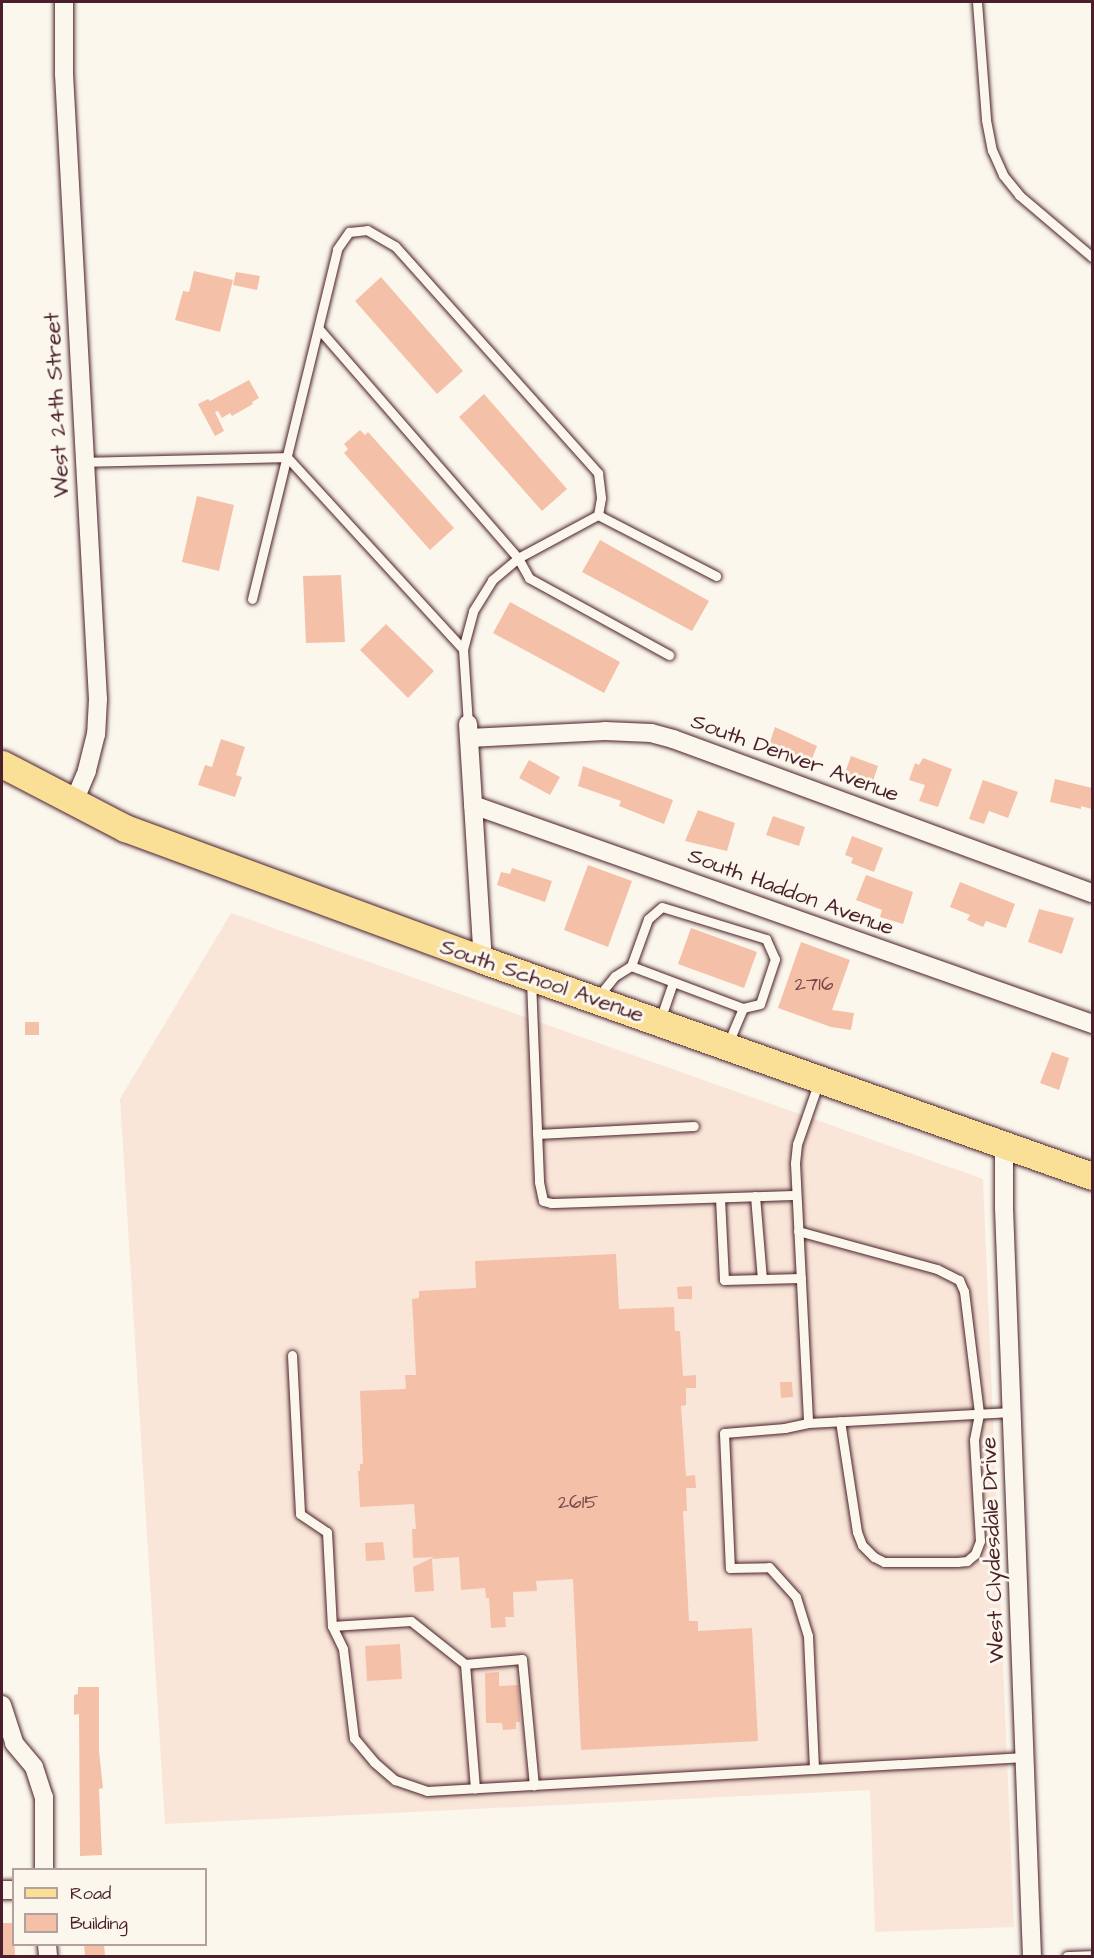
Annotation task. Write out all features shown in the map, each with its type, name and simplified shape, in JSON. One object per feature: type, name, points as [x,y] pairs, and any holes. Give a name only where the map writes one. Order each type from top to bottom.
[{"type":"main road","name":"South School Avenue","points":[[2,764],[125,828],[483,960],[1004,1142],[1092,1176]]},
{"type":"street","name":"West 24th Street","points":[[64,2],[65,86],[83,462],[98,699],[96,734],[87,771],[74,802]]},
{"type":"street","points":[[468,731],[483,960]]},
{"type":"street","name":"South Denver Avenue","points":[[468,731],[605,731],[662,736],[1092,893]]},
{"type":"street","name":"South Haddon Avenue","points":[[473,805],[1092,1024]]},
{"type":"street","name":"West Clydesdale Drive","points":[[1004,1142],[1004,1208],[1032,1956]]},
{"type":"street","points":[[2,1705],[14,1743],[34,1767],[44,1797],[44,1868]]},
{"type":"lane","points":[[977,2],[986,120],[992,150],[1003,175],[1019,195],[1092,257]]},
{"type":"lane","points":[[252,599],[337,249],[349,232],[367,230],[395,246],[598,473],[601,498],[598,515]]},
{"type":"lane","points":[[319,329],[518,558],[529,578],[669,655]]},
{"type":"lane","points":[[83,462],[287,457],[462,649]]},
{"type":"lane","points":[[468,731],[462,649],[472,610],[492,580],[518,558],[598,515]]},
{"type":"lane","points":[[598,515],[716,576]]},
{"type":"lane","points":[[596,1000],[615,976],[631,966],[648,919],[662,907],[766,939],[775,959],[760,1004],[743,1008],[631,966]]},
{"type":"lane","points":[[531,977],[540,1194],[546,1203],[796,1195]]},
{"type":"lane","points":[[660,1022],[673,982]]},
{"type":"lane","points":[[727,1046],[743,1008]]},
{"type":"lane","points":[[808,1423],[796,1195],[797,1144],[820,1078]]},
{"type":"lane","points":[[537,1134],[694,1126]]},
{"type":"lane","points":[[755,1196],[762,1279]]},
{"type":"lane","points":[[720,1198],[724,1280],[801,1278]]},
{"type":"lane","points":[[798,1231],[937,1269],[958,1280],[964,1291],[979,1414],[974,1440],[980,1541],[975,1554],[967,1561],[957,1562],[884,1562],[874,1557],[862,1545],[857,1532],[840,1421]]},
{"type":"lane","points":[[292,1355],[300,1514],[327,1532],[332,1626],[343,1649],[354,1738],[374,1762],[395,1780],[427,1791],[1025,1757]]},
{"type":"lane","points":[[814,1769],[808,1636],[796,1597],[769,1567],[730,1568],[724,1433],[785,1428],[808,1423],[1012,1413]]},
{"type":"lane","points":[[332,1626],[411,1621],[465,1664],[522,1659],[534,1785]]},
{"type":"lane","points":[[465,1664],[475,1789]]},
{"type":"lane","points":[[1067,1956],[1092,1955]]},
{"type":"shaded area","points":[[231,913],[983,1179],[1014,1927],[875,1932],[870,1790],[165,1824],[120,1099]]},
{"type":"building","points":[[194,271],[233,280],[220,332],[175,320],[183,291],[189,292]]},
{"type":"building","points":[[236,272],[260,276],[257,290],[233,285]]},
{"type":"building","points":[[381,277],[463,371],[437,394],[355,301]]},
{"type":"building","points":[[249,380],[259,398],[232,416],[230,413],[222,418],[218,411],[215,412],[224,431],[215,436],[198,404],[208,399],[210,401]]},
{"type":"building","points":[[484,394],[567,489],[542,511],[459,417]]},
{"type":"building","points":[[360,430],[365,435],[368,432],[454,528],[430,550],[344,453],[348,449],[344,444]]},
{"type":"building","points":[[197,496],[234,505],[219,571],[182,562]]},
{"type":"building","points":[[600,540],[709,601],[692,631],[582,572]]},
{"type":"building","points":[[341,575],[345,642],[306,643],[303,576]]},
{"type":"building","points":[[510,602],[620,662],[604,693],[493,633]]},
{"type":"building","points":[[386,624],[434,671],[408,698],[360,650]]},
{"type":"building","points":[[775,727],[817,746],[811,761],[769,745]]},
{"type":"building","points":[[221,739],[245,747],[236,775],[242,777],[235,797],[198,785],[205,765],[212,767]]},
{"type":"building","points":[[851,756],[878,766],[872,784],[845,773]]},
{"type":"building","points":[[923,758],[952,769],[938,807],[919,801],[925,785],[909,780],[915,763],[919,765]]},
{"type":"building","points":[[529,760],[560,777],[550,795],[519,778]]},
{"type":"building","points":[[583,766],[673,800],[664,824],[619,806],[621,801],[578,786]]},
{"type":"building","points":[[1055,779],[1092,788],[1092,809],[1081,806],[1081,809],[1050,802]]},
{"type":"building","points":[[983,780],[1018,792],[1008,818],[989,811],[984,824],[969,819]]},
{"type":"building","points":[[698,810],[735,823],[727,851],[685,841]]},
{"type":"building","points":[[773,816],[805,827],[799,846],[766,835]]},
{"type":"building","points":[[852,836],[883,848],[874,872],[851,863],[853,858],[845,855]]},
{"type":"building","points":[[588,865],[632,881],[608,947],[564,930]]},
{"type":"building","points":[[512,868],[552,881],[545,902],[497,885],[501,872],[510,874]]},
{"type":"building","points":[[866,875],[913,892],[903,924],[880,917],[882,910],[856,900]]},
{"type":"building","points":[[960,882],[1015,904],[1006,928],[986,921],[983,927],[967,920],[970,915],[950,907]]},
{"type":"building","points":[[1039,909],[1074,918],[1062,954],[1028,942]]},
{"type":"building","points":[[691,928],[757,952],[744,988],[678,964]]},
{"type":"building","points":[[801,942],[850,960],[832,1010],[854,1013],[851,1030],[831,1027],[778,1008]]},
{"type":"building","points":[[25,1022],[39,1022],[39,1035],[25,1035]]},
{"type":"building","points":[[1052,1052],[1069,1058],[1059,1090],[1040,1083]]},
{"type":"building","points":[[616,1254],[619,1309],[674,1307],[675,1331],[680,1331],[683,1376],[696,1375],[696,1388],[686,1388],[686,1405],[681,1406],[686,1476],[695,1475],[696,1488],[686,1488],[687,1511],[683,1511],[689,1621],[698,1621],[698,1631],[752,1628],[758,1741],[581,1750],[573,1579],[536,1581],[537,1591],[513,1592],[514,1617],[505,1617],[506,1627],[491,1628],[489,1598],[486,1598],[485,1588],[461,1590],[459,1557],[432,1559],[434,1591],[415,1592],[413,1567],[434,1557],[413,1558],[412,1529],[416,1529],[414,1504],[360,1507],[358,1471],[360,1471],[360,1464],[363,1464],[360,1391],[406,1389],[405,1375],[416,1375],[412,1299],[419,1298],[419,1291],[476,1288],[475,1261]]},
{"type":"building","points":[[692,1286],[692,1299],[678,1299],[677,1287]]},
{"type":"building","points":[[780,1382],[792,1382],[793,1397],[781,1398]]},
{"type":"building","points":[[383,1542],[385,1560],[366,1561],[365,1543]]},
{"type":"building","points":[[400,1644],[402,1679],[367,1681],[365,1646]]},
{"type":"building","points":[[499,1672],[499,1686],[518,1685],[520,1722],[516,1722],[516,1729],[503,1730],[502,1723],[486,1723],[485,1673]]},
{"type":"building","points":[[78,1687],[99,1687],[99,1751],[103,1788],[99,1789],[102,1855],[80,1856],[79,1714],[74,1715],[74,1695],[78,1694]]},
{"type":"building","points":[[2,1923],[12,1923],[12,1946],[15,1946],[15,1956],[2,1956]]},
{"type":"building","points":[[84,1946],[104,1946],[105,1956],[85,1956]]}]
